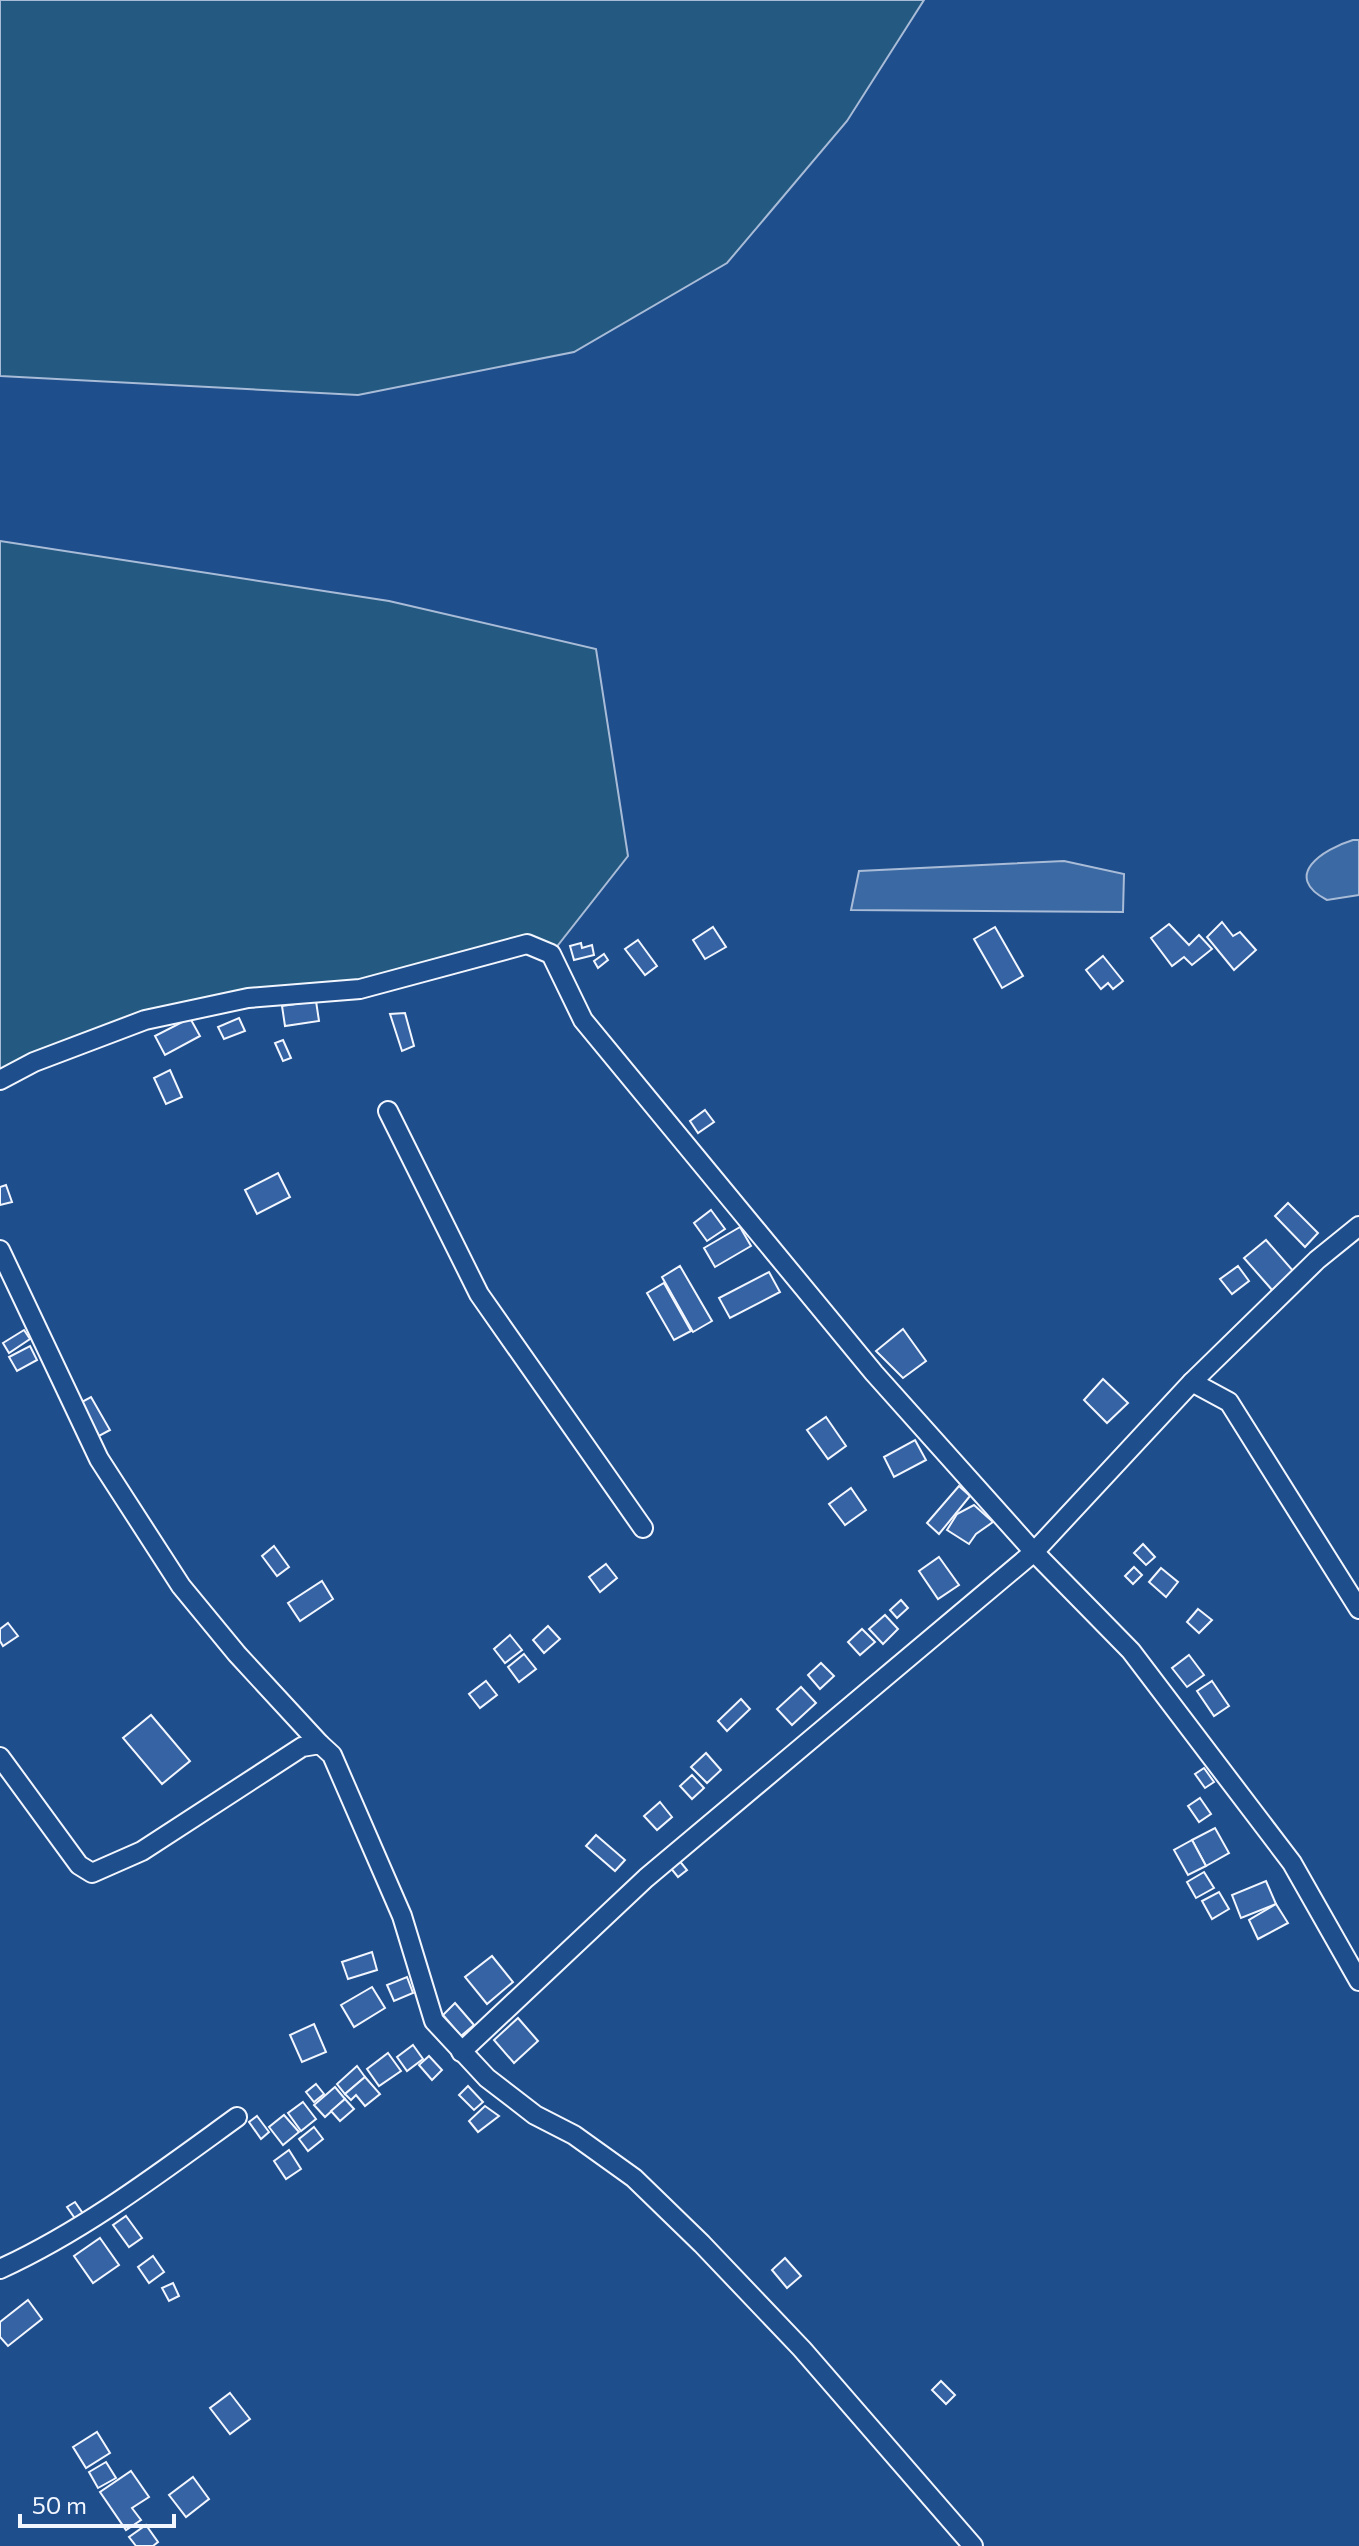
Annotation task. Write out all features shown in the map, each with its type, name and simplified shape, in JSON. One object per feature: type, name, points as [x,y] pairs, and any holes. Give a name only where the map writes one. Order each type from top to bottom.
[{"type":"street","points":[[0,1080],[34,1062],[145,1020],[248,998],[360,989],[527,944],[551,954],[583,1020],[874,1373],[1034,1552],[1131,1651],[1292,1863],[1359,1981]]},
{"type":"street","points":[[388,1111],[479,1294],[643,1528]]},
{"type":"street","points":[[461,2052],[646,1878],[1034,1552],[1192,1382],[1317,1260],[1359,1226]]},
{"type":"street","points":[[0,1250],[99,1459],[181,1586],[237,1654],[332,1755],[402,1916],[434,2021],[487,2078],[535,2115],[574,2135],[634,2178],[668,2211],[802,2349],[973,2546]]},
{"type":"street","points":[[1192,1382],[1229,1402],[1359,1609]]},
{"type":"street","points":[[0,1757],[79,1865],[92,1873],[142,1851],[302,1747],[320,1744]]},
{"type":"street","points":[[0,2269],[92,2218],[237,2117]]},
{"type":"shaded area","points":[[0,0],[924,0],[847,121],[727,263],[574,352],[358,395],[0,376]]},
{"type":"shaded area","points":[[0,541],[389,601],[596,649],[628,856],[551,954],[527,944],[360,989],[145,1020],[0,1080]]},
{"type":"shaded area","points":[[1359,840],[1359,895],[1327,900],[1307,882],[1307,873],[1319,857]]},
{"type":"shaded area","points":[[1064,861],[1124,874],[1123,912],[851,910],[859,871]]},
{"type":"building","points":[[1222,922],[1233,936],[1240,932],[1256,950],[1234,970],[1207,937]]},
{"type":"building","points":[[1169,924],[1189,945],[1199,935],[1212,949],[1192,965],[1184,957],[1172,966],[1151,938]]},
{"type":"building","points":[[713,927],[726,947],[705,959],[693,940]]},
{"type":"building","points":[[995,927],[1023,976],[1002,988],[974,939]]},
{"type":"building","points":[[638,940],[657,966],[645,975],[625,949]]},
{"type":"building","points":[[581,943],[582,948],[592,945],[594,955],[574,960],[570,946]]},
{"type":"building","points":[[604,954],[608,960],[598,968],[594,961]]},
{"type":"building","points":[[1103,956],[1123,981],[1113,989],[1108,983],[1101,989],[1086,970]]},
{"type":"building","points":[[316,1001],[319,1021],[285,1026],[282,1006]]},
{"type":"building","points":[[405,1013],[414,1046],[402,1051],[390,1014]]},
{"type":"building","points":[[190,1018],[200,1036],[165,1055],[155,1036]]},
{"type":"building","points":[[239,1018],[245,1031],[224,1039],[218,1027]]},
{"type":"building","points":[[283,1040],[291,1058],[283,1061],[275,1043]]},
{"type":"building","points":[[170,1070],[182,1097],[166,1104],[154,1078]]},
{"type":"building","points":[[705,1110],[714,1122],[698,1133],[690,1121]]},
{"type":"building","points":[[278,1173],[290,1197],[257,1214],[245,1190]]},
{"type":"building","points":[[6,1185],[12,1202],[0,1205],[0,1187]]},
{"type":"building","points":[[1288,1203],[1318,1233],[1305,1247],[1275,1216]]},
{"type":"building","points":[[711,1210],[725,1229],[707,1241],[694,1223]]},
{"type":"building","points":[[740,1227],[751,1246],[715,1267],[704,1248]]},
{"type":"building","points":[[1266,1240],[1294,1272],[1273,1291],[1244,1258]]},
{"type":"building","points":[[680,1266],[712,1321],[693,1332],[662,1277]]},
{"type":"building","points":[[1238,1266],[1249,1281],[1232,1294],[1220,1279]]},
{"type":"building","points":[[769,1272],[780,1292],[730,1318],[719,1298]]},
{"type":"building","points":[[664,1283],[691,1331],[674,1340],[647,1293]]},
{"type":"building","points":[[903,1329],[926,1361],[903,1378],[876,1351]]},
{"type":"building","points":[[24,1330],[30,1339],[9,1353],[3,1343]]},
{"type":"building","points":[[30,1346],[37,1360],[17,1371],[9,1357]]},
{"type":"building","points":[[1103,1379],[1128,1403],[1107,1423],[1084,1400]]},
{"type":"building","points":[[91,1397],[110,1430],[99,1436],[80,1403]]},
{"type":"building","points":[[826,1417],[846,1446],[828,1459],[807,1430]]},
{"type":"building","points":[[915,1440],[926,1460],[894,1477],[884,1457]]},
{"type":"building","points":[[959,1486],[970,1496],[939,1534],[927,1523]]},
{"type":"building","points":[[851,1488],[866,1510],[845,1525],[829,1504]]},
{"type":"building","points":[[974,1505],[993,1522],[976,1534],[969,1544],[947,1530],[957,1514]]},
{"type":"building","points":[[1143,1544],[1155,1557],[1146,1565],[1134,1553]]},
{"type":"building","points":[[274,1546],[289,1567],[277,1576],[262,1556]]},
{"type":"building","points":[[939,1557],[959,1585],[938,1599],[919,1571]]},
{"type":"building","points":[[606,1564],[617,1578],[600,1592],[589,1577]]},
{"type":"building","points":[[1134,1567],[1142,1575],[1133,1584],[1125,1576]]},
{"type":"building","points":[[1161,1568],[1178,1582],[1166,1597],[1149,1582]]},
{"type":"building","points":[[322,1581],[333,1599],[300,1621],[288,1603]]},
{"type":"building","points":[[901,1600],[908,1608],[897,1618],[890,1610]]},
{"type":"building","points":[[1198,1609],[1212,1620],[1199,1633],[1187,1622]]},
{"type":"building","points":[[885,1615],[898,1629],[883,1644],[869,1629]]},
{"type":"building","points":[[8,1623],[18,1636],[3,1646],[0,1629]]},
{"type":"building","points":[[548,1626],[560,1639],[544,1653],[533,1640]]},
{"type":"building","points":[[862,1629],[875,1642],[860,1655],[848,1642]]},
{"type":"building","points":[[510,1635],[522,1650],[505,1663],[494,1649]]},
{"type":"building","points":[[524,1654],[536,1669],[519,1682],[508,1667]]},
{"type":"building","points":[[1189,1655],[1204,1675],[1187,1687],[1172,1668]]},
{"type":"building","points":[[821,1663],[834,1676],[820,1689],[808,1675]]},
{"type":"building","points":[[486,1681],[497,1695],[480,1708],[469,1694]]},
{"type":"building","points":[[1212,1681],[1229,1706],[1214,1716],[1197,1691]]},
{"type":"building","points":[[801,1687],[816,1703],[792,1725],[777,1709]]},
{"type":"building","points":[[741,1699],[750,1709],[727,1731],[718,1721]]},
{"type":"building","points":[[151,1715],[190,1761],[162,1784],[123,1738]]},
{"type":"building","points":[[706,1753],[721,1770],[707,1783],[691,1767]]},
{"type":"building","points":[[1204,1768],[1214,1782],[1205,1788],[1195,1774]]},
{"type":"building","points":[[692,1775],[704,1788],[692,1799],[680,1786]]},
{"type":"building","points":[[1200,1798],[1211,1814],[1199,1822],[1188,1806]]},
{"type":"building","points":[[660,1802],[672,1817],[657,1830],[644,1816]]},
{"type":"building","points":[[1215,1828],[1229,1853],[1206,1866],[1192,1840]]},
{"type":"building","points":[[596,1835],[625,1860],[615,1871],[586,1846]]},
{"type":"building","points":[[1192,1840],[1206,1866],[1188,1875],[1174,1850]]},
{"type":"building","points":[[678,1859],[687,1870],[678,1877],[669,1866]]},
{"type":"building","points":[[1204,1872],[1214,1888],[1196,1898],[1187,1882]]},
{"type":"building","points":[[1266,1881],[1276,1904],[1241,1918],[1232,1895]]},
{"type":"building","points":[[1219,1892],[1229,1909],[1212,1919],[1202,1901]]},
{"type":"building","points":[[1276,1904],[1288,1923],[1258,1939],[1249,1920]]},
{"type":"building","points":[[372,1952],[377,1970],[348,1979],[342,1962]]},
{"type":"building","points":[[492,1956],[513,1982],[487,2004],[465,1977]]},
{"type":"building","points":[[407,1977],[413,1993],[394,2001],[387,1985]]},
{"type":"building","points":[[372,1987],[385,2008],[354,2027],[341,2005]]},
{"type":"building","points":[[455,2003],[474,2025],[461,2036],[443,2015]]},
{"type":"building","points":[[518,2018],[538,2041],[514,2063],[494,2040]]},
{"type":"building","points":[[314,2024],[326,2052],[302,2062],[290,2035]]},
{"type":"building","points":[[413,2045],[423,2059],[407,2071],[397,2057]]},
{"type":"building","points":[[388,2053],[401,2071],[379,2086],[367,2069]]},
{"type":"building","points":[[429,2056],[442,2070],[432,2080],[419,2065]]},
{"type":"building","points":[[357,2066],[365,2077],[345,2094],[337,2084]]},
{"type":"building","points":[[365,2077],[380,2094],[365,2106],[356,2095],[351,2100],[345,2094]]},
{"type":"building","points":[[316,2084],[324,2094],[314,2102],[306,2092]]},
{"type":"building","points":[[468,2086],[483,2102],[474,2110],[459,2095]]},
{"type":"building","points":[[335,2087],[345,2099],[325,2117],[314,2105]]},
{"type":"building","points":[[345,2099],[354,2109],[340,2121],[331,2111]]},
{"type":"building","points":[[303,2102],[316,2119],[301,2131],[288,2113]]},
{"type":"building","points":[[485,2106],[499,2116],[478,2132],[469,2121]]},
{"type":"building","points":[[284,2115],[299,2132],[283,2145],[269,2127]]},
{"type":"building","points":[[257,2116],[269,2132],[261,2139],[249,2122]]},
{"type":"building","points":[[314,2127],[323,2139],[308,2151],[299,2139]]},
{"type":"building","points":[[289,2150],[301,2169],[286,2179],[274,2161]]},
{"type":"building","points":[[75,2202],[84,2215],[76,2220],[67,2207]]},
{"type":"building","points":[[126,2216],[142,2238],[129,2247],[113,2225]]},
{"type":"building","points":[[100,2238],[119,2265],[93,2283],[74,2256]]},
{"type":"building","points":[[153,2256],[164,2272],[149,2283],[138,2267]]},
{"type":"building","points":[[785,2258],[801,2276],[787,2288],[772,2270]]},
{"type":"building","points":[[173,2283],[179,2296],[169,2301],[162,2288]]},
{"type":"building","points":[[28,2300],[42,2319],[8,2346],[0,2337],[0,2322]]},
{"type":"building","points":[[941,2381],[955,2395],[946,2404],[932,2390]]},
{"type":"building","points":[[230,2393],[250,2419],[230,2434],[210,2408]]},
{"type":"building","points":[[97,2432],[110,2453],[86,2468],[73,2447]]},
{"type":"building","points":[[106,2462],[116,2478],[98,2488],[89,2472]]},
{"type":"building","points":[[131,2471],[149,2497],[132,2508],[141,2520],[126,2530],[100,2492]]},
{"type":"building","points":[[193,2477],[209,2499],[186,2517],[169,2495]]},
{"type":"building","points":[[146,2525],[158,2542],[153,2546],[136,2546],[129,2537]]}]
